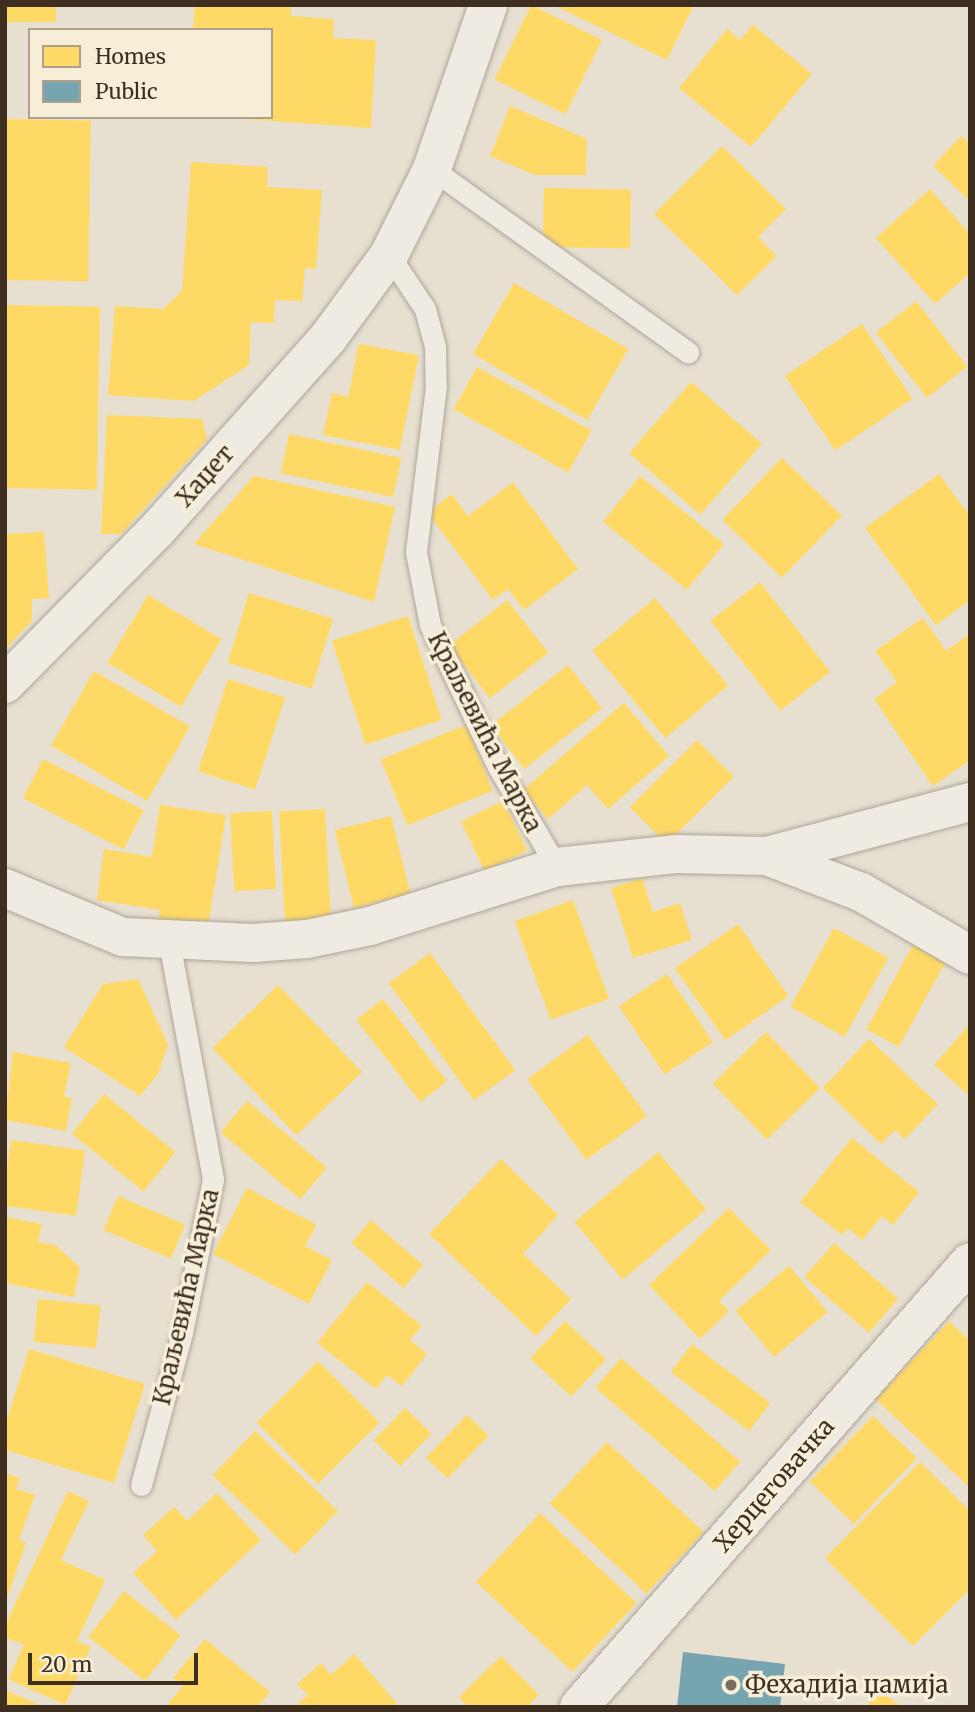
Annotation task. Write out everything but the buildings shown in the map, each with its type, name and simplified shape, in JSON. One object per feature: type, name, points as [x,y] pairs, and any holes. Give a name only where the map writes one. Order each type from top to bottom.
[{"type":"street","name":"Хаџет","points":[[5,684],[84,609],[166,520],[327,338],[389,255],[432,169],[488,5]]},
{"type":"street","points":[[5,888],[123,937],[169,942],[307,939],[370,926],[557,867],[677,854],[767,856],[970,802]]},
{"type":"street","points":[[767,856],[861,892],[970,955]]},
{"type":"street","name":"Херцеговачка","points":[[579,1707],[970,1262]]},
{"type":"lane","points":[[432,169],[688,352]]},
{"type":"lane","name":"Краљевића Марка","points":[[389,255],[420,300],[435,347],[436,386],[416,552],[430,625],[452,678],[557,867]]},
{"type":"lane","name":"Краљевића Марка","points":[[141,1485],[182,1334],[214,1180],[169,942]]},
{"type":"place","name":"Фехадија џамија","points":[[731,1685]]}]
